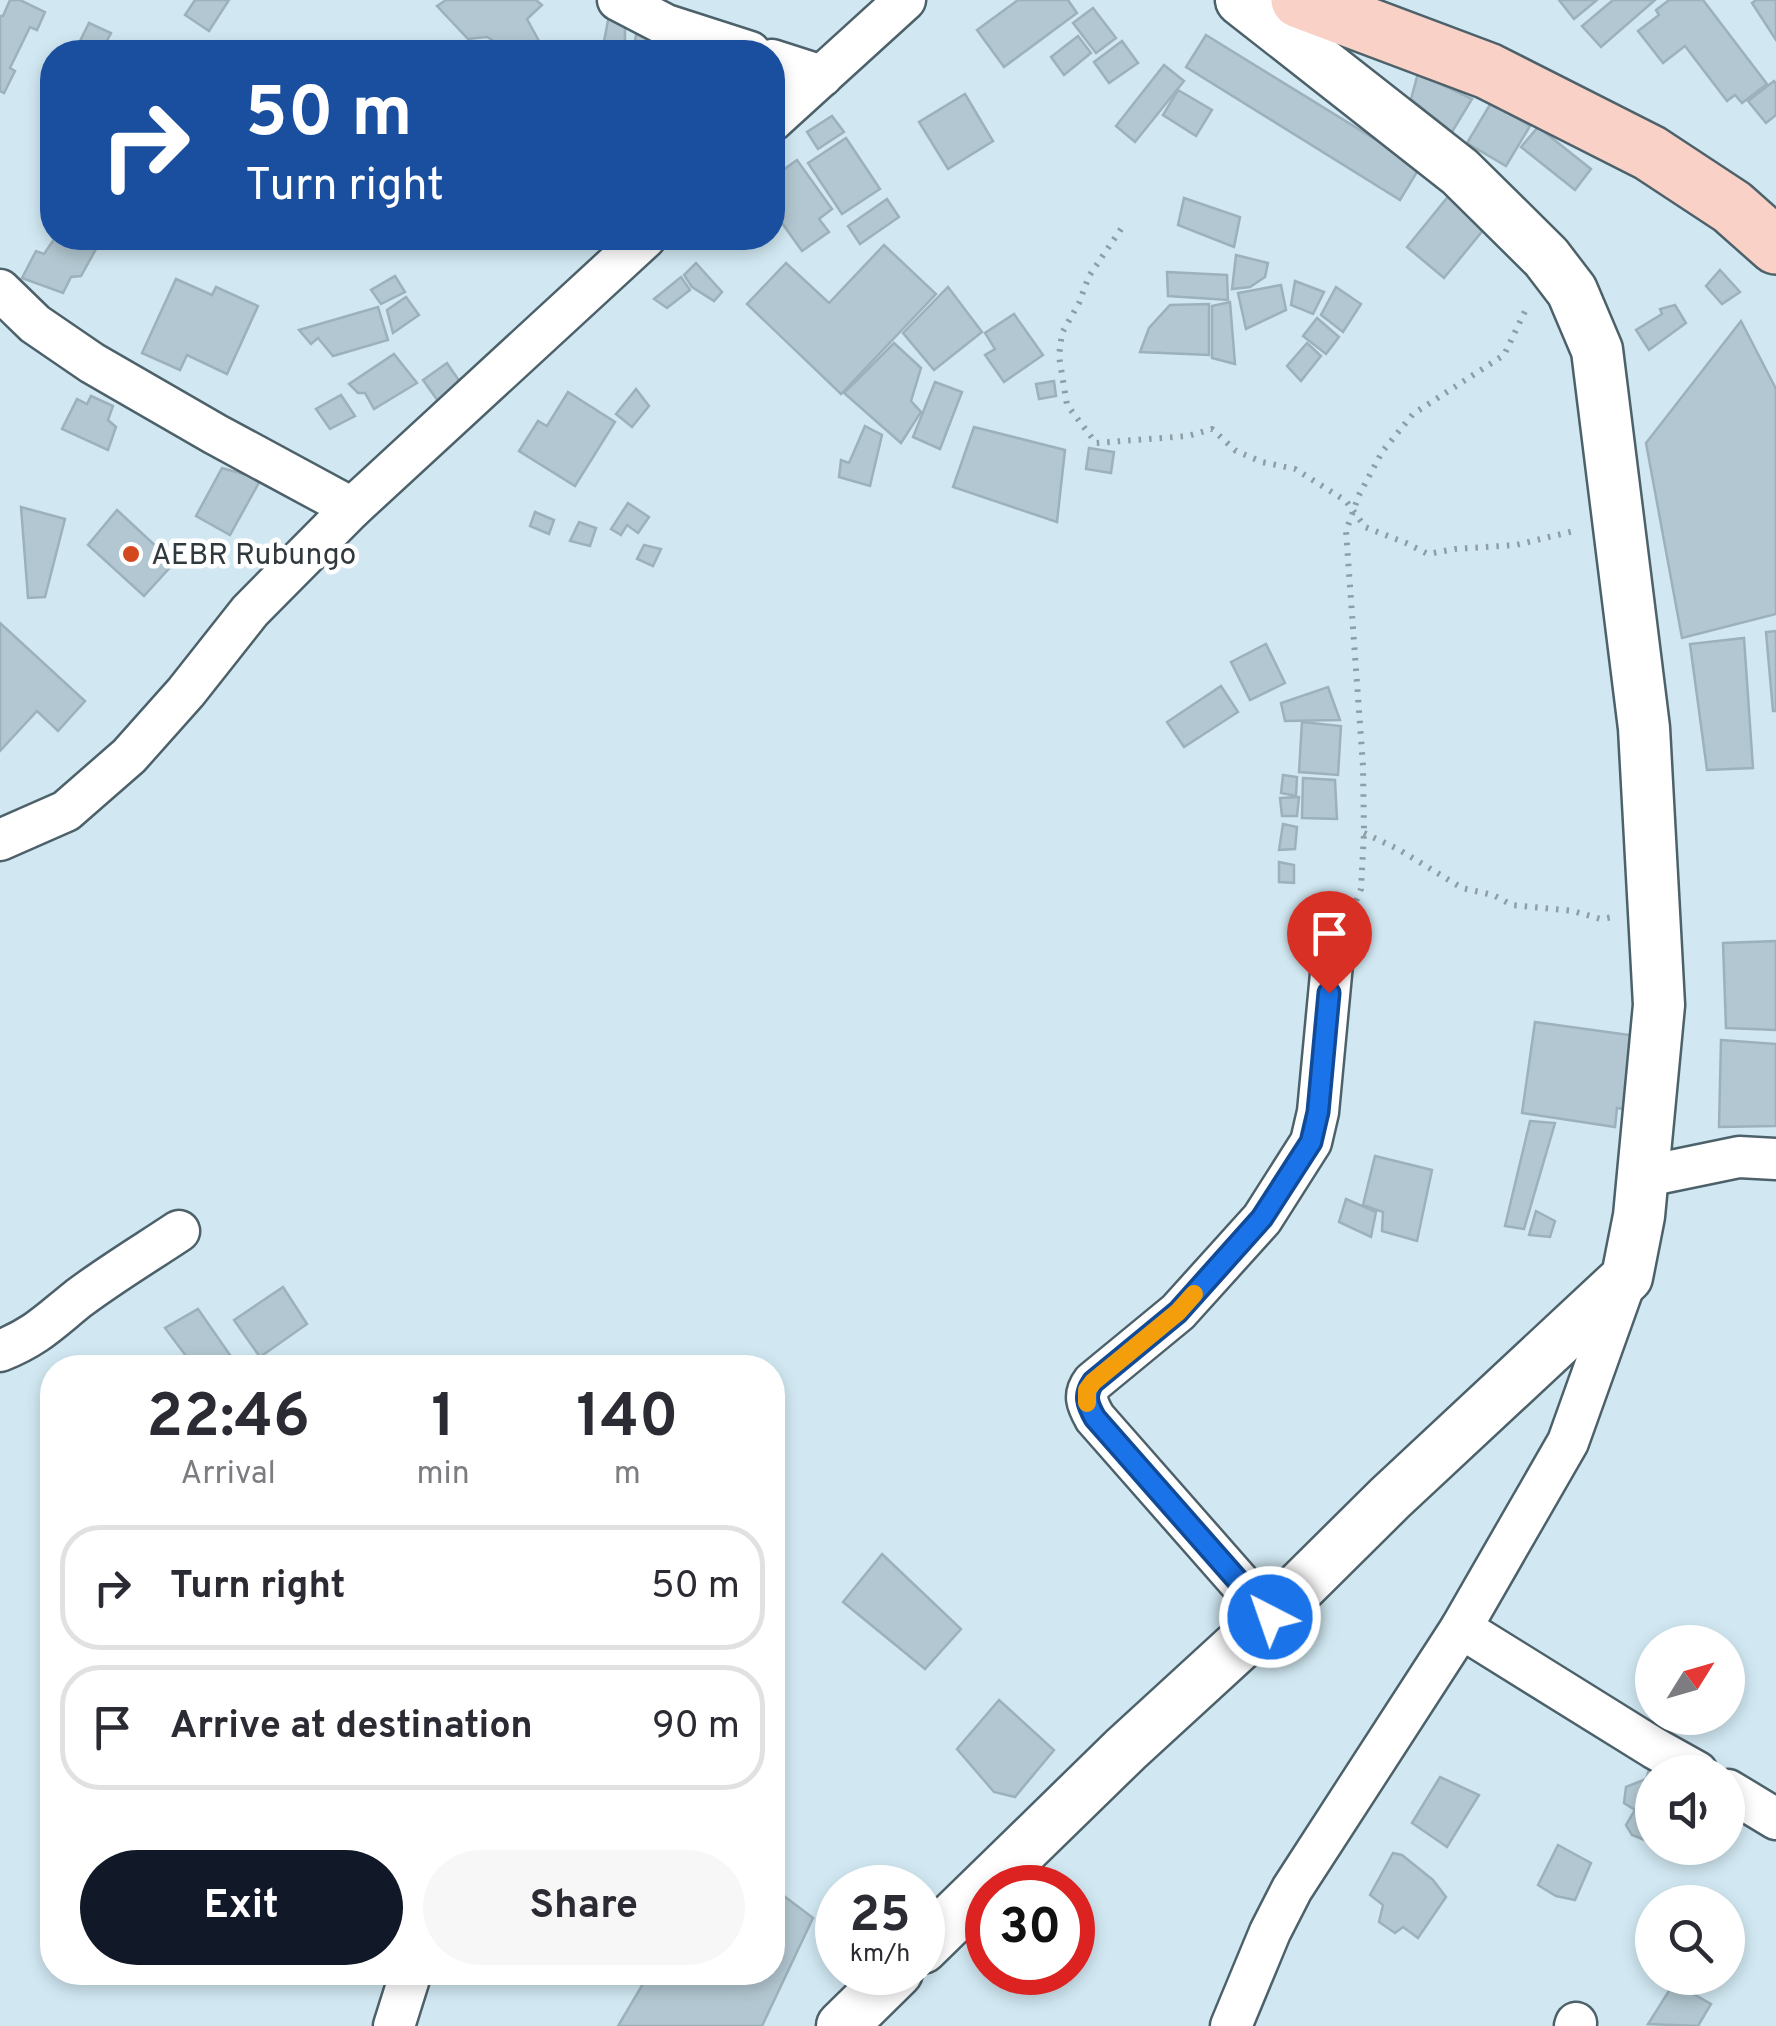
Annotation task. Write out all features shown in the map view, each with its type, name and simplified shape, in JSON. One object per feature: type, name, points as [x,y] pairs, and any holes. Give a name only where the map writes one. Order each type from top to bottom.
[{"type":"main road","points":[[1320,3],[1488,71],[1650,153],[1732,207],[1776,246]]},
{"type":"street","points":[[618,0],[666,24],[714,40]]},
{"type":"street","points":[[785,110],[905,0]]},
{"type":"street","points":[[1231,2026],[1292,1889],[1461,1628],[1568,1442],[1627,1277],[1639,1216],[1659,1004],[1644,728],[1597,350],[1572,291],[1546,257],[1460,172],[1241,0]]},
{"type":"street","points":[[785,64],[822,76]]},
{"type":"street","points":[[0,840],[66,812],[128,756],[186,692],[250,611],[352,508],[632,250]]},
{"type":"street","points":[[0,290],[35,324],[92,364],[352,508]]},
{"type":"street","points":[[1270,1617],[1095,1418],[1087,1404],[1087,1390],[1178,1312],[1262,1218],[1311,1142],[1318,1112],[1333,954]]},
{"type":"street","points":[[1642,1177],[1739,1157],[1776,1159]]},
{"type":"street","points":[[0,1351],[41,1330],[79,1298],[179,1231]]},
{"type":"street","points":[[945,1926],[1126,1749],[1627,1277]]},
{"type":"street","points":[[1461,1628],[1666,1755]]},
{"type":"street","points":[[1745,1800],[1776,1819]]},
{"type":"street","points":[[394,2026],[406,1985]]},
{"type":"street","points":[[842,2026],[874,1995]]},
{"type":"path","points":[[1121,228],[1089,276],[1062,333],[1059,356],[1067,405],[1096,443],[1174,438],[1212,430],[1236,451],[1295,469],[1346,501],[1365,527],[1428,554],[1516,545],[1570,530],[1619,529]]},
{"type":"path","points":[[1333,954],[1361,888],[1364,833],[1346,531],[1382,452],[1412,414],[1504,354],[1528,305],[1563,280]]},
{"type":"path","points":[[1364,833],[1462,888],[1493,895],[1512,906],[1573,911],[1601,919],[1654,909]]},
{"type":"building","points":[[10,0],[20,0],[45,12],[37,30],[30,27],[10,68],[15,71],[4,93],[0,91],[0,16]]},
{"type":"building","points":[[195,0],[229,0],[209,31],[185,15]]},
{"type":"building","points":[[446,0],[536,0],[542,5],[527,19],[538,40],[468,39],[437,6]]},
{"type":"building","points":[[1018,0],[1068,0],[1077,13],[1004,67],[977,30]]},
{"type":"building","points":[[1559,0],[1597,0],[1574,19]]},
{"type":"building","points":[[1613,0],[1655,0],[1601,47],[1582,26]]},
{"type":"building","points":[[1669,0],[1703,0],[1767,84],[1742,103],[1735,95],[1727,101],[1685,46],[1663,63],[1638,31],[1659,15],[1656,10]]},
{"type":"building","points":[[1776,0],[1776,40],[1752,3]]},
{"type":"building","points":[[1093,8],[1116,38],[1096,53],[1073,23]]},
{"type":"building","points":[[610,10],[625,12],[625,40],[604,40]]},
{"type":"building","points":[[89,23],[111,33],[107,40],[80,40]]},
{"type":"building","points":[[638,24],[673,40],[635,40]]},
{"type":"building","points":[[1206,35],[1420,167],[1400,200],[1186,67]]},
{"type":"building","points":[[1078,36],[1091,53],[1064,75],[1051,57]]},
{"type":"building","points":[[1122,41],[1138,63],[1109,83],[1094,62]]},
{"type":"building","points":[[1164,65],[1184,81],[1135,142],[1116,126]]},
{"type":"building","points":[[1418,73],[1472,99],[1452,132],[1411,99]]},
{"type":"building","points":[[1774,81],[1776,115],[1766,123],[1748,101]]},
{"type":"building","points":[[1178,90],[1212,110],[1196,136],[1163,115]]},
{"type":"building","points":[[965,94],[993,141],[948,169],[919,122]]},
{"type":"building","points":[[1491,103],[1530,126],[1506,166],[1467,143]]},
{"type":"building","points":[[832,116],[844,132],[818,149],[807,132]]},
{"type":"building","points":[[1538,127],[1591,169],[1575,190],[1521,147]]},
{"type":"building","points":[[846,138],[880,189],[842,214],[808,163]]},
{"type":"building","points":[[797,160],[832,209],[819,219],[829,232],[802,251],[785,227],[785,169]]},
{"type":"building","points":[[1451,193],[1489,223],[1444,278],[1407,247]]},
{"type":"building","points":[[1184,198],[1240,217],[1234,247],[1178,225]]},
{"type":"building","points":[[887,199],[899,217],[860,244],[848,226]]},
{"type":"building","points":[[884,245],[936,294],[841,394],[747,304],[786,263],[829,303]]},
{"type":"building","points":[[47,250],[95,250],[81,276],[71,277],[63,293],[22,278],[36,251],[44,254]]},
{"type":"building","points":[[1236,255],[1268,263],[1265,277],[1250,287],[1232,289]]},
{"type":"building","points":[[696,263],[722,292],[714,301],[692,287],[684,275]]},
{"type":"building","points":[[1720,270],[1740,292],[1722,304],[1706,286]]},
{"type":"building","points":[[1167,272],[1227,275],[1228,300],[1168,296]]},
{"type":"building","points":[[395,276],[405,292],[381,304],[371,290]]},
{"type":"building","points":[[681,277],[690,290],[667,308],[654,299]]},
{"type":"building","points":[[176,279],[212,295],[216,287],[258,306],[227,374],[187,355],[180,370],[142,353]]},
{"type":"building","points":[[1295,281],[1324,292],[1313,314],[1291,305]]},
{"type":"building","points":[[1281,285],[1286,310],[1246,329],[1238,293]]},
{"type":"building","points":[[948,287],[982,332],[934,370],[903,333]]},
{"type":"building","points":[[1336,287],[1361,304],[1343,332],[1321,315]]},
{"type":"building","points":[[406,297],[419,315],[393,333],[387,310]]},
{"type":"building","points":[[1230,302],[1235,364],[1212,358],[1212,306]]},
{"type":"building","points":[[1209,304],[1209,355],[1140,352],[1149,328],[1170,305]]},
{"type":"building","points":[[1675,305],[1686,323],[1649,350],[1636,330],[1662,314],[1660,309]]},
{"type":"building","points":[[378,307],[388,340],[333,356],[318,338],[311,344],[299,330]]},
{"type":"building","points":[[1014,314],[1043,355],[1004,382],[985,355],[995,349],[985,333]]},
{"type":"building","points":[[1317,318],[1339,337],[1326,354],[1303,336]]},
{"type":"building","points":[[1741,321],[1776,389],[1776,614],[1682,638],[1646,443]]},
{"type":"building","points":[[894,343],[921,368],[911,401],[921,412],[901,443],[844,393]]},
{"type":"building","points":[[1307,343],[1321,356],[1301,381],[1287,366]]},
{"type":"building","points":[[394,354],[417,383],[374,409],[365,393],[358,393],[349,384]]},
{"type":"building","points":[[447,363],[462,385],[438,401],[423,380]]},
{"type":"building","points":[[1054,381],[1056,396],[1039,399],[1036,384]]},
{"type":"building","points":[[935,382],[962,392],[940,449],[913,437]]},
{"type":"building","points":[[636,389],[649,406],[632,427],[616,414]]},
{"type":"building","points":[[568,392],[615,422],[575,486],[519,451],[538,421],[547,426]]},
{"type":"building","points":[[341,395],[355,416],[330,429],[316,409]]},
{"type":"building","points":[[91,396],[113,406],[108,420],[116,427],[108,450],[62,429],[77,399],[87,404]]},
{"type":"building","points":[[865,426],[882,435],[870,486],[839,477],[841,460],[849,463]]},
{"type":"building","points":[[974,427],[1065,450],[1057,522],[953,487]]},
{"type":"building","points":[[1089,448],[1114,452],[1111,473],[1086,469]]},
{"type":"building","points":[[222,468],[261,479],[230,535],[196,516]]},
{"type":"building","points":[[628,503],[649,517],[638,533],[627,525],[621,535],[611,529]]},
{"type":"building","points":[[21,507],[65,519],[45,597],[28,598]]},
{"type":"building","name":"AEBR Rubungo","points":[[117,510],[174,563],[144,596],[88,545]]},
{"type":"building","points":[[535,512],[554,520],[549,534],[530,526]]},
{"type":"building","points":[[579,522],[596,528],[590,546],[570,541]]},
{"type":"building","points":[[644,545],[661,549],[653,566],[637,559]]},
{"type":"building","points":[[0,623],[85,701],[58,731],[37,711],[0,751]]},
{"type":"building","points":[[1776,631],[1776,711],[1773,711],[1766,632]]},
{"type":"building","points":[[1744,638],[1753,768],[1707,770],[1690,644]]},
{"type":"building","points":[[1266,644],[1285,683],[1250,700],[1231,662]]},
{"type":"building","points":[[1221,686],[1238,712],[1184,747],[1167,722]]},
{"type":"building","points":[[1328,687],[1340,720],[1285,721],[1281,703]]},
{"type":"building","points":[[1302,722],[1341,726],[1338,775],[1299,772]]},
{"type":"building","points":[[1283,775],[1297,777],[1296,796],[1281,793]]},
{"type":"building","points":[[1303,778],[1335,780],[1337,819],[1302,818]]},
{"type":"building","points":[[1299,797],[1297,816],[1282,816],[1280,798]]},
{"type":"building","points":[[1283,824],[1297,827],[1295,849],[1279,850]]},
{"type":"building","points":[[1279,862],[1294,865],[1294,883],[1279,882]]},
{"type":"building","points":[[1776,941],[1776,1030],[1726,1028],[1723,943]]},
{"type":"building","points":[[1535,1022],[1644,1037],[1635,1111],[1617,1108],[1615,1127],[1522,1113]]},
{"type":"building","points":[[1721,1040],[1776,1044],[1776,1126],[1719,1127]]},
{"type":"building","points":[[1530,1121],[1555,1123],[1524,1229],[1505,1226]]},
{"type":"building","points":[[1375,1156],[1432,1170],[1417,1241],[1382,1231],[1383,1212],[1363,1205]]},
{"type":"building","points":[[1346,1199],[1376,1212],[1371,1237],[1339,1222]]},
{"type":"building","points":[[1536,1211],[1555,1221],[1550,1237],[1529,1235]]},
{"type":"building","points":[[283,1287],[307,1324],[259,1355],[234,1320]]},
{"type":"building","points":[[198,1309],[230,1355],[185,1355],[165,1328]]},
{"type":"building","points":[[882,1554],[961,1629],[925,1669],[843,1602]]},
{"type":"building","points":[[999,1700],[1054,1750],[1015,1797],[994,1792],[957,1749]]},
{"type":"building","points":[[1440,1777],[1479,1795],[1447,1847],[1412,1823]]},
{"type":"building","points":[[1635,1783],[1635,1810],[1624,1803],[1626,1787]]},
{"type":"building","points":[[1635,1810],[1635,1836],[1626,1825]]},
{"type":"building","points":[[1558,1845],[1591,1863],[1575,1900],[1556,1896],[1538,1885]]},
{"type":"building","points":[[1393,1853],[1402,1855],[1433,1880],[1446,1897],[1418,1938],[1403,1927],[1395,1933],[1379,1922],[1383,1905],[1370,1895]]},
{"type":"building","points":[[785,1897],[813,1918],[785,1977]]},
{"type":"building","points":[[642,1985],[781,1985],[762,2026],[618,2026]]},
{"type":"building","points":[[1666,1995],[1695,1995],[1711,2004],[1698,2026],[1648,2024]]},
{"type":"slow traffic","points":[[1087,1403],[1087,1390],[1093,1382],[1178,1312],[1194,1294]]},
{"type":"place","name":"AEBR Rubungo","points":[[131,554]]},
{"type":"route","points":[[1270,1617],[1095,1418],[1087,1404],[1087,1390],[1178,1312],[1262,1218],[1311,1142],[1318,1112],[1329,993]]}]
